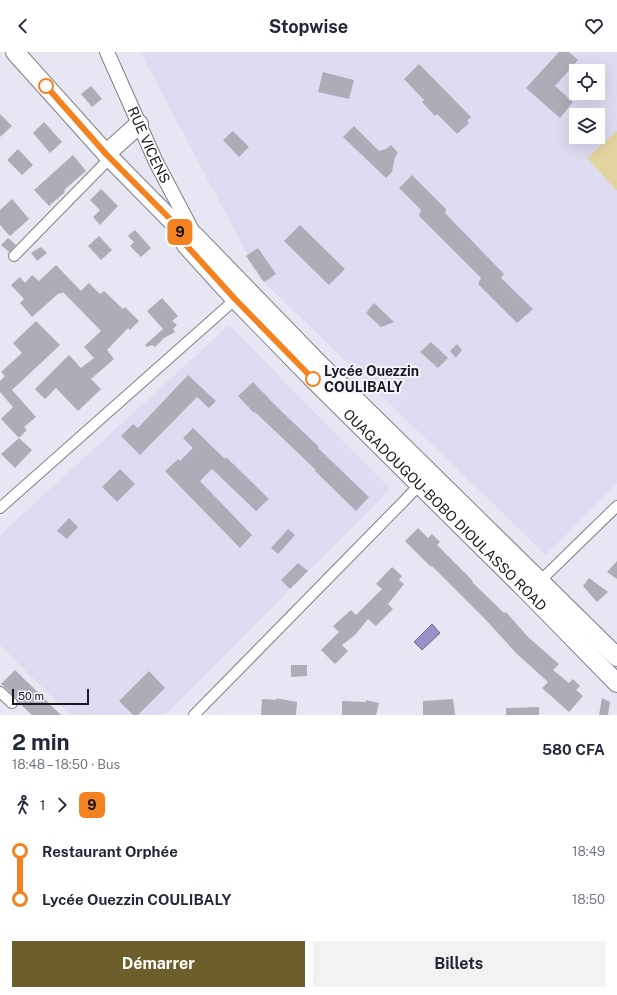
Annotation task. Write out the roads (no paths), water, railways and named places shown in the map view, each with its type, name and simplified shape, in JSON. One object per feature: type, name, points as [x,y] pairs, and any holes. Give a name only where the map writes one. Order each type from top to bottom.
[{"type":"highway","points":[[15,52],[108,156],[175,224]]},
{"type":"highway","points":[[108,156],[139,124]]},
{"type":"highway","name":"OUAGADOUGOU-BOBO DIOULASSO ROAD","points":[[175,224],[195,236],[241,294]]},
{"type":"highway","name":"OUAGADOUGOU-BOBO DIOULASSO ROAD","points":[[175,224],[186,245],[321,366],[425,478],[534,587],[617,683]]},
{"type":"highway","name":"OUAGADOUGOU-BOBO DIOULASSO ROAD","points":[[534,587],[617,656]]},
{"type":"street","name":"RUE VICENS","points":[[107,52],[159,168],[195,236]]},
{"type":"street","points":[[14,256],[108,156]]},
{"type":"street","points":[[0,508],[241,294]]},
{"type":"street","points":[[194,715],[425,478]]},
{"type":"street","points":[[534,587],[617,506]]},
{"type":"street","points":[[0,692],[12,703]]},
{"type":"place","name":"Lycée Ouezzin COULIBALY","points":[[313,379]]}]
